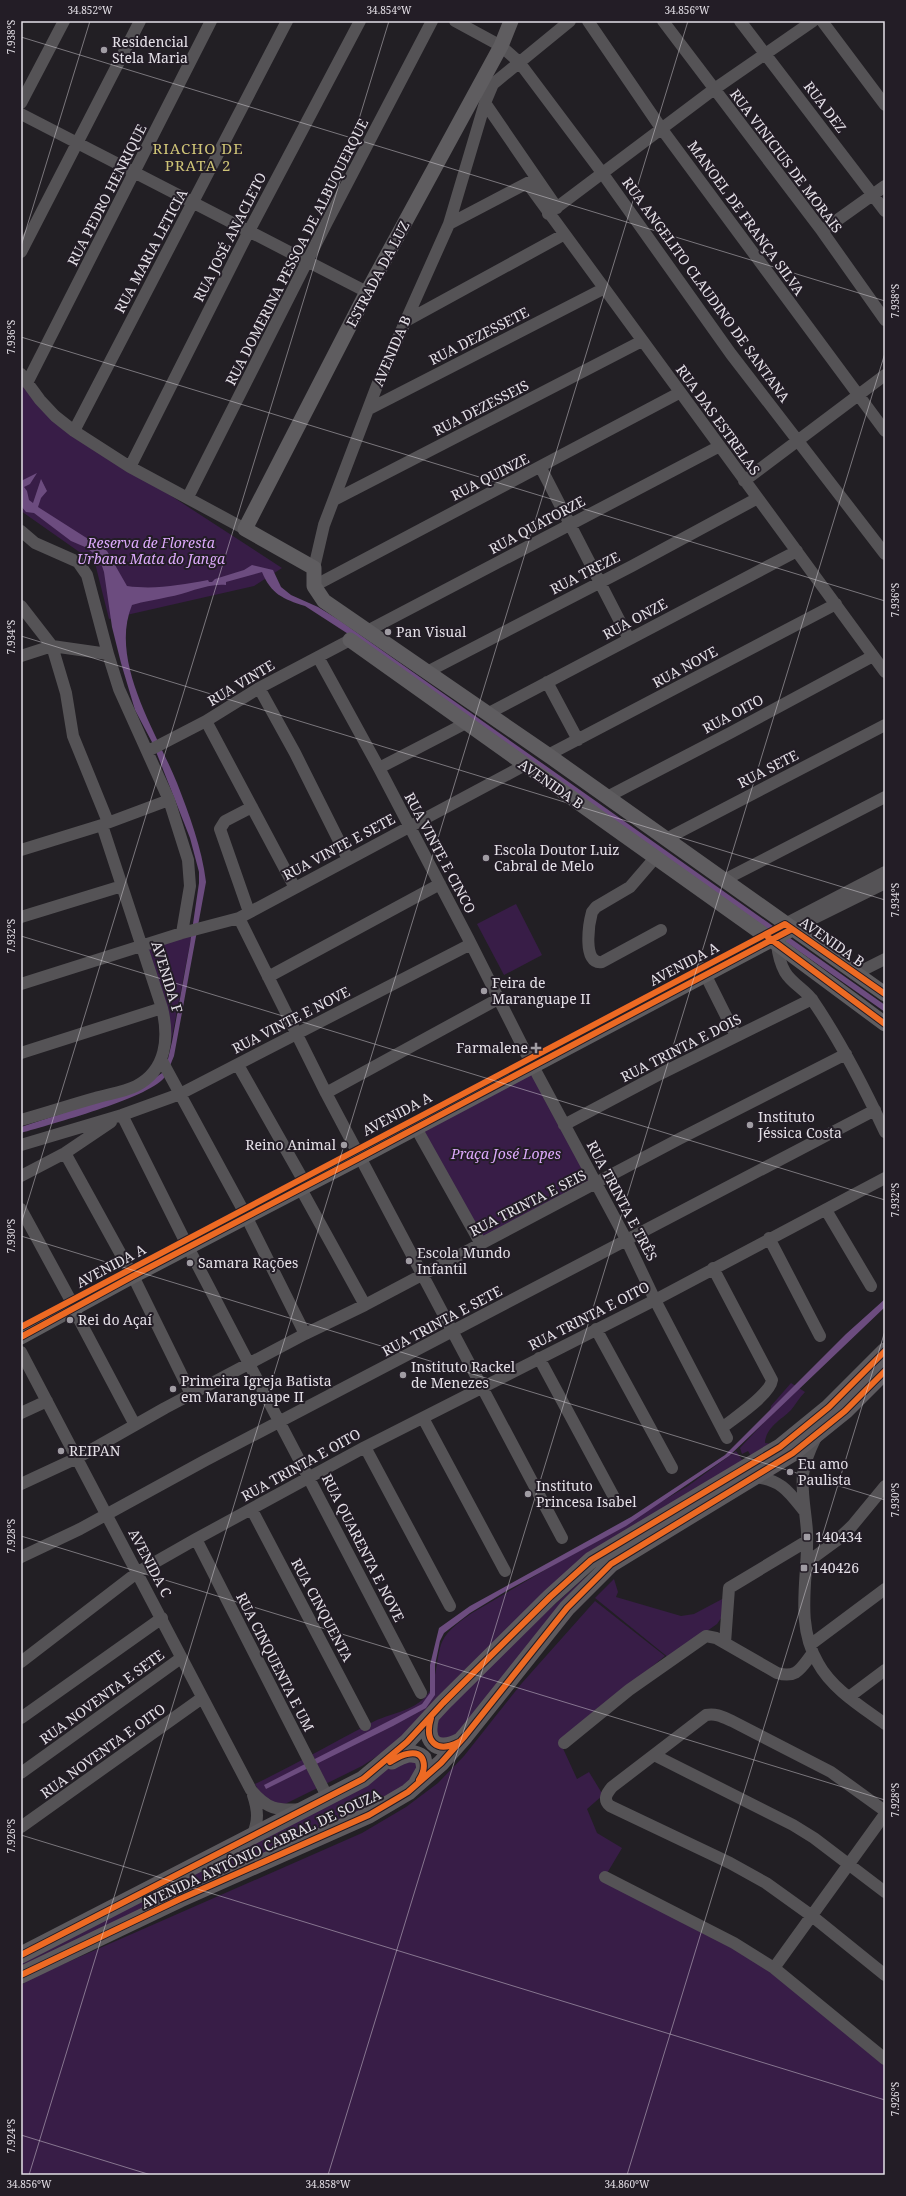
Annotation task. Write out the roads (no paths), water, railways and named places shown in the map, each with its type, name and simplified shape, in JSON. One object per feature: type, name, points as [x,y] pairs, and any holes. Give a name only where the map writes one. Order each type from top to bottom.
[{"type":"highway","name":"AVENIDA ANTÔNIO CABRAL DE SOUZA","points":[[21,1955],[328,1798],[377,1769],[550,1597],[591,1560],[780,1447],[829,1408],[885,1351]]},
{"type":"highway","name":"AVENIDA ANTÔNIO CABRAL DE SOUZA","points":[[21,1975],[180,1899],[369,1815],[408,1792],[441,1763],[567,1608],[611,1564],[793,1453],[845,1411],[885,1371]]},
{"type":"highway","points":[[431,1716],[428,1732],[431,1741],[435,1744],[447,1746],[460,1741]]},
{"type":"highway","points":[[377,1769],[405,1754],[412,1753],[419,1755],[423,1758],[425,1769],[416,1785]]},
{"type":"main road","name":"ESTRADA DA LUZ","points":[[245,529],[367,292],[501,46],[511,21]]},
{"type":"main road","points":[[245,529],[314,568]]},
{"type":"main road","name":"AVENIDA B","points":[[314,568],[314,586],[324,601],[368,630],[607,797],[724,880],[787,927],[857,973],[885,994]]},
{"type":"main road","points":[[350,640],[368,630]]},
{"type":"main road","name":"AVENIDA B","points":[[350,640],[655,858],[771,938],[885,1024]]},
{"type":"main road","name":"AVENIDA A","points":[[21,1327],[72,1304],[703,971],[771,938],[787,927]]},
{"type":"main road","name":"AVENIDA A","points":[[359,1153],[416,1128],[530,1062]]},
{"type":"main road","name":"AVENIDA A","points":[[21,1337],[72,1304]]},
{"type":"street","points":[[21,103],[64,21]]},
{"type":"street","points":[[21,252],[79,143],[140,21]]},
{"type":"street","name":"RUA PEDRO HENRIQUE","points":[[24,379],[136,173],[211,21]]},
{"type":"street","name":"RUA MARIA LETICIA","points":[[74,431],[194,203],[287,21]]},
{"type":"street","name":"RUA JOSÉ ANACLETO","points":[[130,467],[250,231],[360,21]]},
{"type":"street","name":"RUA DOMERINA PESSOA DE ALBUQUERQUE","points":[[188,497],[308,262],[326,222],[432,21]]},
{"type":"street","name":"RUA ANGELITO CLAUDINO DE SANTANA","points":[[455,21],[501,46],[519,62],[603,174],[731,354],[885,554]]},
{"type":"street","name":"AVENIDA B","points":[[314,568],[324,525],[369,409],[404,322],[449,224],[485,103],[493,84],[570,21]]},
{"type":"street","name":"MANOEL DE FRANÇA SILVA","points":[[588,21],[661,128],[885,431]]},
{"type":"street","name":"RUA VINICIUS DE MORAIS","points":[[663,21],[713,90],[822,231],[885,320]]},
{"type":"street","name":"RUA DEZ","points":[[740,21],[885,211]]},
{"type":"street","points":[[552,211],[713,90],[813,21]]},
{"type":"street","points":[[822,21],[885,105]]},
{"type":"street","name":"RUA DAS ESTRELAS","points":[[485,103],[531,181],[552,211],[563,235],[642,341],[756,499],[797,551],[885,672]]},
{"type":"street","points":[[21,114],[367,292]]},
{"type":"street","points":[[449,224],[531,181]]},
{"type":"street","points":[[822,231],[885,186]]},
{"type":"street","points":[[404,322],[563,235]]},
{"type":"street","name":"RUA DEZESSETE","points":[[369,409],[603,289]]},
{"type":"street","name":"RUA DEZESSEIS","points":[[334,500],[642,341]]},
{"type":"street","points":[[744,481],[798,442],[857,394],[885,374]]},
{"type":"street","points":[[24,379],[55,416],[74,431],[130,467],[245,529]]},
{"type":"street","name":"RUA QUINZE","points":[[314,586],[541,468],[679,393]]},
{"type":"street","name":"RUA QUATORZE","points":[[368,630],[718,447]]},
{"type":"street","points":[[541,468],[629,639]]},
{"type":"street","name":"RUA TREZE","points":[[427,672],[756,499]]},
{"type":"street","points":[[21,532],[35,543],[78,562],[87,576],[119,690],[149,751],[170,800],[188,860],[190,874],[189,896],[183,932]]},
{"type":"street","name":"RUA ONZE","points":[[487,714],[797,551]]},
{"type":"street","name":"RUA NOVE","points":[[548,756],[836,604]]},
{"type":"street","points":[[21,606],[52,646]]},
{"type":"street","name":"RUA VINTE","points":[[149,751],[206,722],[259,688],[350,640]]},
{"type":"street","points":[[21,656],[52,646],[108,654]]},
{"type":"street","name":"AVENIDA F","points":[[21,1120],[136,1086],[146,1079],[162,1062],[166,1032],[162,1008],[122,886],[105,824],[73,736],[66,693],[52,646]]},
{"type":"street","name":"RUA OITO","points":[[607,797],[730,734],[873,656]]},
{"type":"street","name":"RUA VINTE E CINCO","points":[[318,657],[440,884],[530,1062]]},
{"type":"street","points":[[547,682],[578,740]]},
{"type":"street","points":[[259,688],[295,753],[348,860]]},
{"type":"street","points":[[206,722],[295,888]]},
{"type":"street","points":[[379,768],[466,723]]},
{"type":"street","name":"RUA SETE","points":[[666,839],[885,725]]},
{"type":"street","name":"RUA VINTE E SETE","points":[[21,984],[183,932],[239,918],[525,765]]},
{"type":"street","points":[[724,880],[885,797]]},
{"type":"street","points":[[21,850],[105,824],[170,800]]},
{"type":"street","points":[[250,912],[220,829],[225,821],[252,807]]},
{"type":"street","points":[[655,858],[630,887],[596,907],[592,912],[588,948],[593,958],[596,961],[602,962],[661,930]]},
{"type":"street","name":"AVENIDA A","points":[[787,927],[885,872]]},
{"type":"street","name":"AVENIDA A","points":[[787,927],[885,883]]},
{"type":"street","points":[[268,977],[440,884]]},
{"type":"street","points":[[21,917],[122,886]]},
{"type":"street","points":[[239,918],[326,1093],[562,1538]]},
{"type":"street","points":[[771,938],[786,974],[812,999],[846,1054],[885,1132]]},
{"type":"street","name":"RUA VINTE E NOVE","points":[[122,1115],[180,1094],[471,944]]},
{"type":"street","points":[[857,973],[885,959]]},
{"type":"street","points":[[703,971],[736,1036]]},
{"type":"street","points":[[326,1093],[498,999]]},
{"type":"street","name":"RUA TRINTA E DOIS","points":[[564,1125],[736,1036],[812,999]]},
{"type":"street","points":[[21,1053],[162,1008]]},
{"type":"street","name":"RUA TRINTA E SEIS","points":[[21,1484],[77,1458],[191,1394],[305,1334],[365,1305],[679,1139],[846,1054]]},
{"type":"street","points":[[162,1062],[244,1214],[305,1334]]},
{"type":"street","name":"RUA TRINTA E TRÊS","points":[[530,1062],[626,1239],[655,1300],[725,1433],[768,1389],[771,1385],[771,1376],[713,1268]]},
{"type":"street","points":[[238,1065],[365,1305]]},
{"type":"street","name":"RUA TRINTA E SETE","points":[[21,1557],[107,1514],[626,1239],[875,1110]]},
{"type":"street","points":[[21,1145],[122,1115]]},
{"type":"street","points":[[21,1176],[65,1153],[122,1115]]},
{"type":"street","name":"RUA QUARENTA E NOVE","points":[[122,1115],[248,1364],[281,1421],[421,1693]]},
{"type":"street","points":[[416,1128],[481,1244]]},
{"type":"street","points":[[65,1153],[131,1272],[191,1394]]},
{"type":"street","name":"RUA TRINTA E OITO","points":[[21,1662],[138,1572],[196,1539],[252,1510],[365,1447],[655,1300],[769,1238],[826,1210],[885,1178]]},
{"type":"street","points":[[21,1209],[135,1425]]},
{"type":"street","points":[[826,1210],[871,1286]]},
{"type":"street","points":[[769,1238],[820,1336]]},
{"type":"street","points":[[596,1329],[672,1468]]},
{"type":"street","name":"AVENIDA C","points":[[21,1352],[138,1572],[181,1658],[251,1790]]},
{"type":"street","points":[[539,1358],[615,1499]]},
{"type":"street","points":[[21,1413],[47,1401]]},
{"type":"street","points":[[423,1418],[505,1571]]},
{"type":"street","points":[[819,1433],[811,1448],[803,1475],[807,1541],[804,1609],[811,1649],[825,1674],[849,1697],[885,1724]]},
{"type":"street","points":[[365,1447],[450,1606]]},
{"type":"street","points":[[754,1477],[771,1479],[783,1486],[805,1512]]},
{"type":"street","points":[[806,1563],[836,1541],[852,1526],[885,1486]]},
{"type":"street","name":"RUA CINQUENTA","points":[[252,1510],[365,1725]]},
{"type":"street","name":"RUA CINQUENTA E UM","points":[[196,1539],[328,1798]]},
{"type":"street","points":[[725,1643],[729,1588],[807,1541]]},
{"type":"street","points":[[564,1743],[629,1690],[702,1638],[711,1637],[725,1643],[777,1673],[787,1676],[795,1674],[811,1649],[885,1589]]},
{"type":"street","points":[[21,1718],[162,1618]]},
{"type":"street","name":"RUA NOVENTA E SETE","points":[[21,1773],[181,1658]]},
{"type":"street","points":[[849,1697],[885,1670]]},
{"type":"street","name":"RUA NOVENTA E OITO","points":[[21,1827],[202,1698]]},
{"type":"street","points":[[885,1811],[831,1772],[718,1714],[711,1714],[700,1719],[612,1787],[606,1798],[606,1803],[610,1806],[754,1876],[812,1916],[885,1975]]},
{"type":"street","points":[[654,1755],[793,1825],[885,1892]]},
{"type":"street","points":[[251,1790],[268,1806],[287,1810],[306,1808]]},
{"type":"street","points":[[251,1790],[258,1811],[256,1827],[252,1836]]},
{"type":"street","points":[[774,1968],[885,1814]]},
{"type":"street","points":[[604,1877],[734,1943],[774,1968],[885,2059]]},
{"type":"street","points":[[21,1983],[39,1967]]},
{"type":"place","name":"Residencial Stela Maria","points":[[104,50]]},
{"type":"place","name":"Pan Visual","points":[[388,632]]},
{"type":"place","name":"Escola Doutor Luiz Cabral de Melo","points":[[486,858]]},
{"type":"place","name":"Feira de Maranguape II","points":[[484,991]]},
{"type":"place","name":"Farmalene","points":[[536,1048]]},
{"type":"place","name":"Instituto Jéssica Costa","points":[[750,1125]]},
{"type":"place","name":"Reino Animal","points":[[344,1145]]},
{"type":"place","name":"Escola Mundo Infantil","points":[[409,1261]]},
{"type":"place","name":"Samara Rações","points":[[190,1263]]},
{"type":"place","name":"Rei do Açaí","points":[[70,1320]]},
{"type":"place","name":"Instituto Rackel de Menezes","points":[[403,1375]]},
{"type":"place","name":"Primeira Igreja Batista em Maranguape II","points":[[173,1389]]},
{"type":"place","name":"REIPAN","points":[[61,1451]]},
{"type":"place","name":"Eu amo Paulista","points":[[790,1472]]},
{"type":"place","name":"Instituto Princesa Isabel","points":[[528,1494]]},
{"type":"place","name":"140434","points":[[807,1537]]},
{"type":"place","name":"140426","points":[[804,1568]]},
{"type":"district","name":"RIACHO DE PRATA 2","points":[[198,158]]},
{"type":"park label","name":"Reserva de Floresta Urbana Mata do Janga","points":[[151,552]]},
{"type":"park label","name":"Praça José Lopes","points":[[506,1154]]}]
